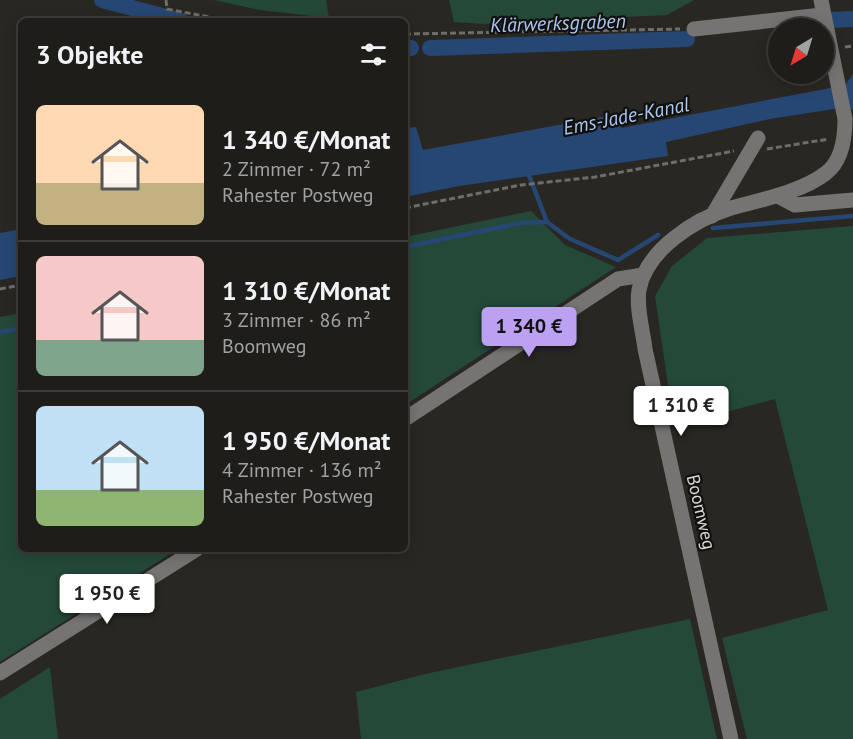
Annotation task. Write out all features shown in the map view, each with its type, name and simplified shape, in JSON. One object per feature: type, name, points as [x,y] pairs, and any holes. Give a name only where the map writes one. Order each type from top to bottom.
[{"type":"street","points":[[408,416],[618,279],[643,275],[654,258],[673,239],[712,216],[778,196],[826,173],[846,158],[845,119],[822,8],[694,29]]},
{"type":"street","points":[[712,216],[754,144]]},
{"type":"street","points":[[778,196],[795,205],[853,200]]},
{"type":"street","name":"Boomweg","points":[[643,275],[639,292],[645,349],[731,739]]},
{"type":"street","points":[[0,673],[192,552]]},
{"type":"path","points":[[166,0],[167,9],[214,18]]},
{"type":"path","points":[[408,34],[694,29]]},
{"type":"path","points":[[408,207],[521,185],[594,177],[754,144],[845,138]]},
{"type":"path","points":[[0,289],[18,286]]},
{"type":"green space","points":[[214,0],[326,0],[329,18],[260,10]]},
{"type":"green space","points":[[449,0],[694,0],[667,15],[484,24],[454,22]]},
{"type":"green space","points":[[531,211],[565,245],[616,267],[408,403],[408,236]]},
{"type":"green space","points":[[853,226],[853,739],[747,739],[722,638],[828,610],[775,399],[674,426],[655,296],[672,266],[707,238]]},
{"type":"green space","points":[[18,314],[18,552],[173,552],[0,662],[0,317]]},
{"type":"green space","points":[[690,619],[717,739],[361,739],[356,692],[425,674]]},
{"type":"green space","points":[[50,667],[58,739],[0,739],[0,699]]},
{"type":"water","points":[[853,74],[853,110],[847,107],[770,119],[666,142],[668,156],[459,186],[408,196],[408,128],[416,127],[423,150],[618,114],[621,128],[846,84]]},
{"type":"water","points":[[18,230],[18,277],[0,280],[0,233]]},
{"type":"waterway","name":"Klärwerksgraben","points":[[102,0],[170,18]]},
{"type":"waterway","name":"Klärwerksgraben","points":[[834,20],[853,19]]},
{"type":"waterway","name":"Klärwerksgraben","points":[[430,48],[687,39]]},
{"type":"waterway","points":[[527,170],[547,222],[570,239],[618,260],[658,235]]},
{"type":"waterway","points":[[713,228],[853,216]]},
{"type":"waterway","points":[[408,246],[520,223],[547,222]]},
{"type":"waterway","points":[[0,332],[18,329]]},
{"type":"water label","name":"Ems-Jade-Kanal","points":[[626,116]]}]
